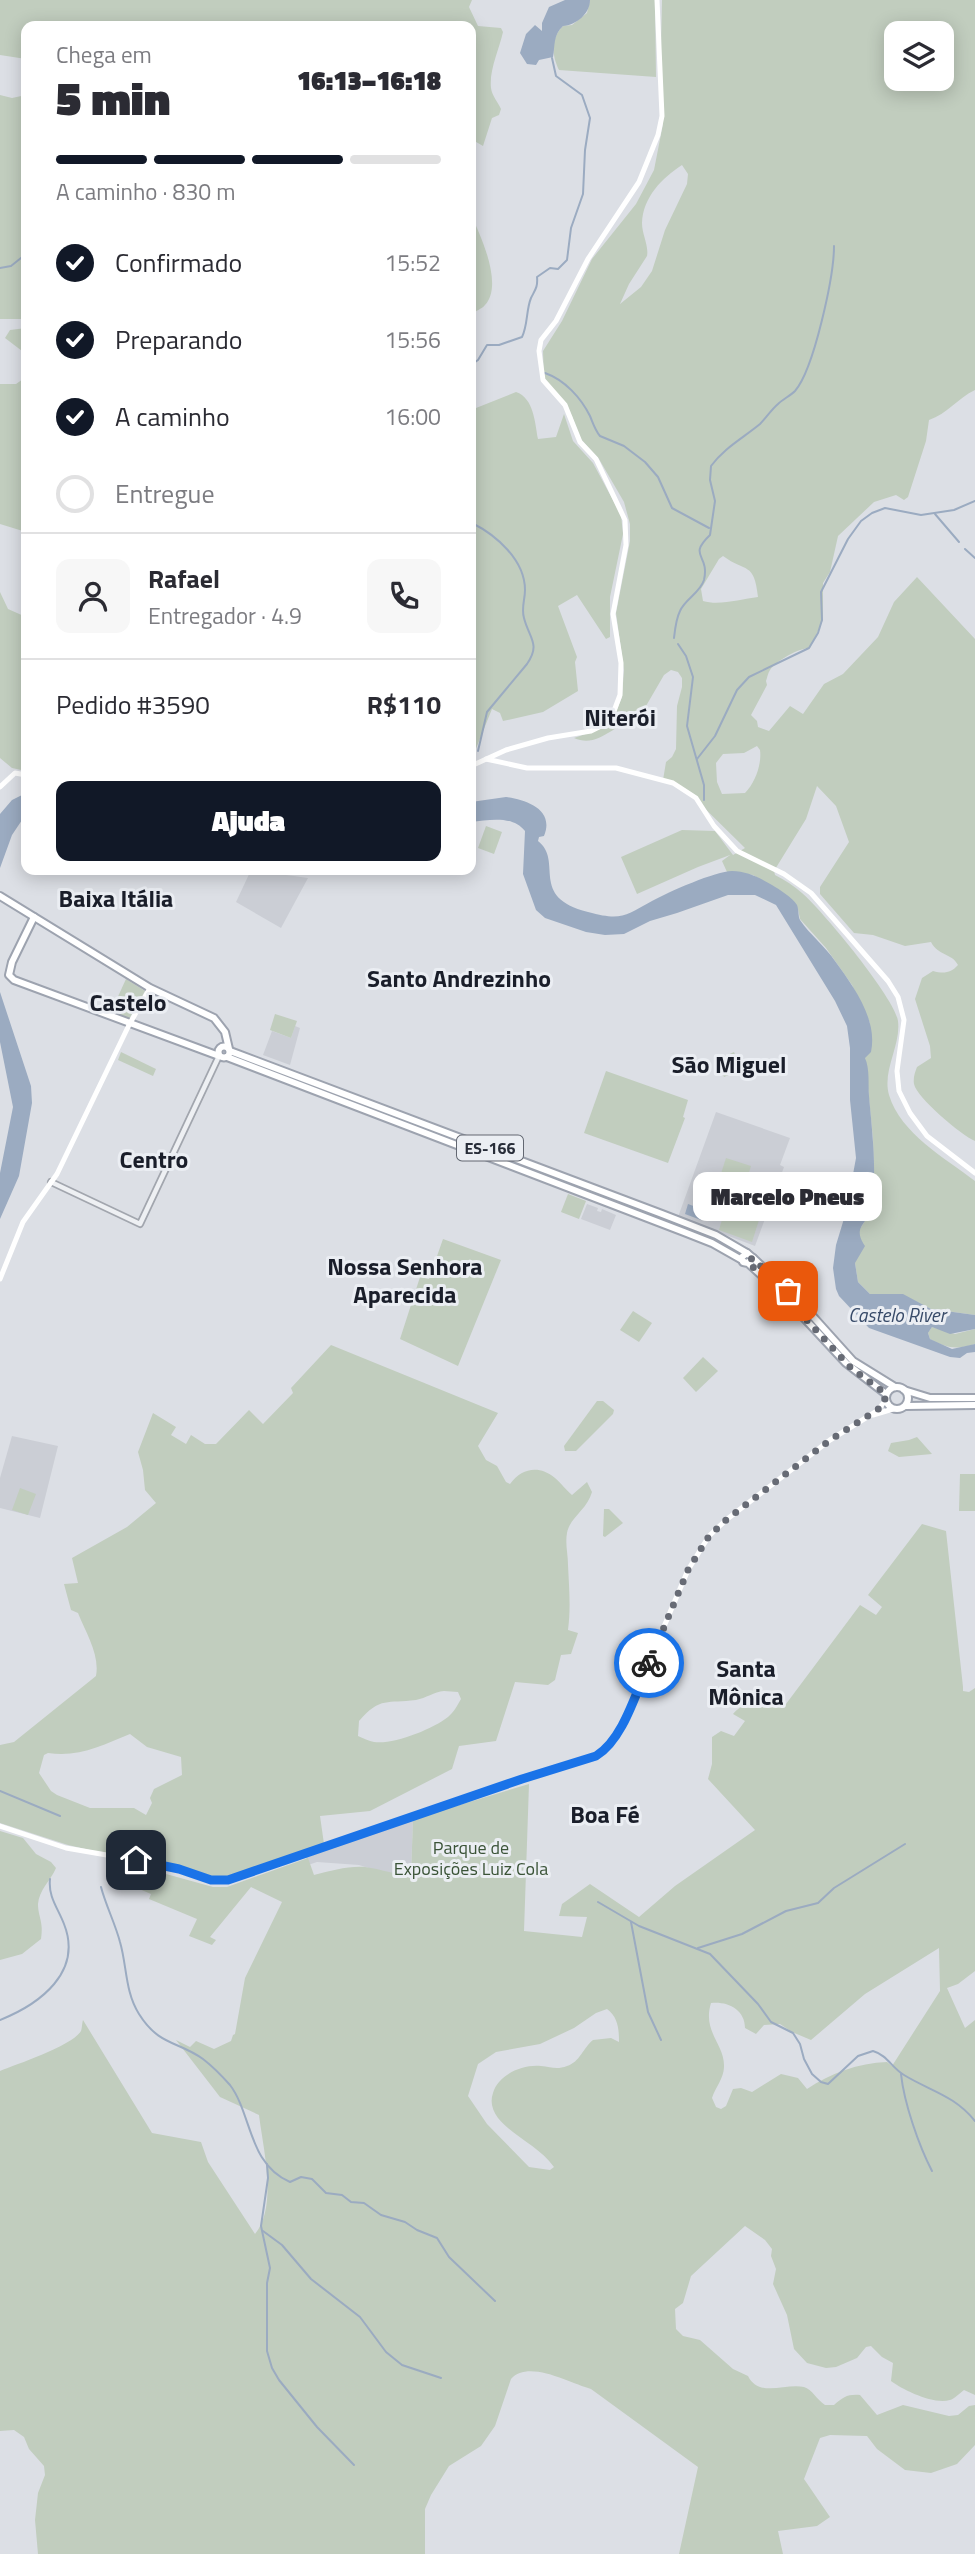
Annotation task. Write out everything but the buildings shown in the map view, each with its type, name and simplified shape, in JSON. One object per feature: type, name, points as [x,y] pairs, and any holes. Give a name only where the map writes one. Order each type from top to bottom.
[{"type":"main road","points":[[476,764],[532,742],[586,733],[605,724],[618,703],[621,663],[613,614],[626,545],[625,520],[596,459],[574,431],[565,405],[543,380],[539,351],[541,340],[556,321],[588,259],[639,182],[658,135],[662,116],[657,0]]},
{"type":"main road","points":[[486,759],[527,768],[616,768],[678,785],[696,798],[714,826],[737,851],[784,874],[811,893],[888,981],[898,998],[904,1020],[897,1070],[899,1091],[910,1113],[927,1136],[975,1173]]},
{"type":"main road","points":[[0,787],[15,773],[21,774]]},
{"type":"main road","points":[[0,896],[150,988],[214,1018],[225,1032],[226,1053],[130,1025],[18,982],[9,973],[34,918]]},
{"type":"main road","points":[[0,1279],[23,1222],[51,1182],[150,988]]},
{"type":"main road","name":"ES-166","points":[[226,1053],[273,1066],[716,1235],[748,1259],[886,1398],[892,1409]]},
{"type":"main road","name":"ES-166","points":[[226,1053],[270,1074],[748,1259]]},
{"type":"main road","points":[[270,1074],[273,1066]]},
{"type":"main road","points":[[712,1243],[716,1235]]},
{"type":"main road","name":"ES-166","points":[[848,1360],[895,1387],[930,1398],[975,1398]]},
{"type":"main road","points":[[870,1416],[895,1387]]},
{"type":"main road","points":[[904,1390],[908,1399],[906,1406]]},
{"type":"main road","points":[[0,1826],[66,1848],[159,1864],[211,1880],[228,1880],[596,1756],[604,1752],[620,1730],[688,1570],[709,1536],[726,1520],[830,1440],[870,1416],[906,1406],[975,1405]]},
{"type":"street","points":[[51,1182],[140,1224],[226,1053]]},
{"type":"shaded area","points":[[249,875],[308,878],[281,928],[236,902]]},
{"type":"shaded area","points":[[295,1026],[300,1028],[290,1065],[263,1055],[272,1031],[291,1038]]},
{"type":"shaded area","points":[[716,1112],[790,1138],[780,1165],[784,1167],[755,1246],[678,1217]]},
{"type":"shaded area","points":[[587,1204],[598,1208],[597,1211],[601,1212],[602,1209],[616,1215],[610,1230],[581,1219]]},
{"type":"shaded area","points":[[12,1436],[58,1446],[40,1518],[0,1508],[0,1478]]},
{"type":"shaded area","points":[[413,1819],[411,1873],[391,1875],[359,1865],[317,1862],[308,1865],[306,1857]]},
{"type":"green space","points":[[0,0],[472,0],[469,7],[476,21],[21,21],[21,58],[0,55]]},
{"type":"green space","points":[[590,0],[655,0],[656,77],[559,70],[554,53],[556,36],[563,26],[572,25],[587,13]]},
{"type":"green space","points":[[662,0],[975,0],[975,390],[929,420],[926,441],[908,497],[904,500],[896,495],[874,502],[838,536],[830,572],[823,583],[823,620],[810,648],[794,652],[773,666],[768,674],[767,685],[751,715],[757,721],[758,727],[769,731],[790,706],[803,714],[824,684],[843,674],[878,637],[894,602],[917,577],[975,639],[975,1141],[931,1107],[914,1084],[917,1067],[931,1058],[930,1046],[915,999],[922,978],[933,971],[950,971],[958,965],[952,958],[937,950],[931,942],[905,946],[873,935],[854,933],[820,894],[820,887],[849,842],[836,806],[817,786],[806,819],[774,871],[775,875],[802,893],[825,917],[872,975],[894,1010],[898,1030],[888,1086],[889,1095],[903,1122],[925,1144],[975,1181],[975,1315],[931,1309],[903,1295],[870,1294],[858,1282],[855,1263],[858,1232],[870,1213],[874,1185],[873,1139],[865,1058],[870,1023],[852,985],[826,948],[800,919],[792,900],[753,875],[727,872],[722,861],[730,855],[637,894],[621,857],[682,830],[715,831],[733,855],[745,848],[685,789],[663,780],[666,762],[676,749],[677,706],[682,687],[682,678],[678,672],[671,670],[664,675],[639,718],[599,738],[583,741],[574,738],[600,729],[616,712],[622,697],[624,670],[616,613],[630,541],[630,524],[624,502],[599,459],[579,437],[572,416],[544,381],[543,351],[562,321],[592,259],[636,204],[654,170],[663,124],[660,95]],"holes":[[[682,165],[688,174],[687,184],[665,230],[652,271],[641,287],[620,304],[647,256],[642,223],[646,205],[661,182]],[[723,556],[748,569],[754,578],[758,597],[723,602],[703,601],[701,589]],[[757,746],[760,750],[759,767],[752,784],[745,793],[722,794],[717,782],[716,763],[723,754],[744,753]]]},
{"type":"green space","points":[[476,22],[478,26],[501,28],[503,32],[491,81],[493,94],[501,109],[499,115],[492,118],[483,146],[476,142]]},
{"type":"green space","points":[[0,95],[12,98],[21,96],[21,319],[0,319]]},
{"type":"green space","points":[[476,226],[489,260],[492,285],[490,296],[482,308],[476,311]]},
{"type":"green space","points":[[21,329],[21,350],[5,338],[10,330]]},
{"type":"green space","points":[[21,380],[21,530],[0,524],[0,384],[16,384]]},
{"type":"green space","points":[[516,392],[522,395],[530,405],[538,439],[556,437],[564,414],[573,441],[593,463],[621,515],[623,534],[610,597],[610,637],[606,639],[577,595],[558,606],[577,657],[575,662],[578,691],[543,712],[503,721],[500,713],[492,709],[476,749],[476,408]]},
{"type":"green space","points":[[0,592],[8,609],[21,615],[21,770],[12,768],[0,758]]},
{"type":"green space","points":[[486,826],[502,832],[494,854],[478,848]]},
{"type":"green space","points":[[126,979],[145,991],[128,1021],[110,1014]]},
{"type":"green space","points":[[275,1014],[297,1021],[291,1038],[270,1030]]},
{"type":"green space","points":[[121,1052],[156,1069],[153,1076],[118,1060]]},
{"type":"green space","points":[[734,1052],[741,1069],[724,1077],[717,1060]]},
{"type":"green space","points":[[606,1071],[688,1100],[683,1117],[685,1118],[668,1163],[584,1133]]},
{"type":"green space","points":[[726,1158],[751,1166],[741,1197],[716,1189]]},
{"type":"green space","points":[[568,1194],[586,1201],[579,1219],[561,1212]]},
{"type":"green space","points":[[725,1209],[759,1220],[752,1242],[719,1230]]},
{"type":"green space","points":[[443,1239],[501,1260],[458,1366],[400,1339],[420,1277],[429,1279]]},
{"type":"green space","points":[[633,1311],[652,1323],[639,1342],[620,1330]]},
{"type":"green space","points":[[932,1327],[955,1334],[975,1329],[975,1344],[952,1347],[941,1344],[930,1339],[928,1333]]},
{"type":"green space","points":[[331,1345],[498,1413],[478,1446],[486,1460],[497,1466],[506,1482],[510,1484],[520,1474],[531,1470],[543,1471],[555,1478],[572,1495],[587,1482],[592,1492],[590,1498],[571,1522],[566,1537],[570,1597],[568,1630],[578,1633],[571,1654],[561,1655],[555,1680],[548,1685],[515,1682],[496,1741],[459,1746],[452,1769],[370,1811],[320,1816],[324,1844],[238,1877],[217,1879],[68,1845],[0,1823],[0,1745],[14,1742],[96,1676],[92,1644],[78,1613],[71,1610],[64,1584],[78,1583],[72,1558],[127,1527],[156,1503],[145,1490],[138,1452],[153,1413],[176,1427],[171,1435],[186,1444],[191,1435],[205,1444],[216,1444],[249,1410],[263,1424],[293,1393],[291,1388]],"holes":[[[444,1691],[458,1692],[461,1699],[450,1715],[441,1722],[391,1741],[372,1742],[358,1736],[359,1721],[379,1704],[416,1700]],[[130,1734],[147,1747],[181,1757],[182,1775],[154,1789],[150,1798],[152,1803],[146,1815],[134,1808],[90,1808],[51,1791],[39,1773],[44,1755],[48,1753],[80,1752]]]},
{"type":"green space","points":[[703,1357],[718,1371],[696,1392],[683,1378]]},
{"type":"green space","points":[[597,1401],[603,1401],[614,1410],[613,1414],[576,1451],[565,1451],[564,1446]]},
{"type":"green space","points":[[917,1437],[932,1454],[899,1457],[888,1451],[891,1443]]},
{"type":"green space","points":[[960,1474],[975,1474],[975,1511],[959,1511]]},
{"type":"green space","points":[[20,1488],[36,1494],[28,1515],[12,1510]]},
{"type":"green space","points":[[604,1509],[609,1509],[623,1523],[605,1537],[603,1536]]},
{"type":"green space","name":"Parque de Exposições Luiz Cola","points":[[922,1524],[946,1531],[963,1691],[969,1692],[975,1688],[975,1971],[958,1984],[947,1988],[965,2028],[975,2020],[975,2395],[964,2390],[952,2399],[943,2401],[927,2399],[911,2392],[891,2381],[893,2363],[871,2346],[866,2347],[857,2358],[836,2367],[826,2368],[807,2363],[794,2349],[787,2315],[773,2284],[776,2269],[771,2256],[772,2249],[765,2240],[745,2226],[691,2276],[683,2303],[675,2309],[676,2329],[683,2336],[700,2340],[733,2369],[748,2376],[753,2383],[766,2388],[804,2387],[825,2405],[834,2405],[846,2397],[860,2395],[877,2415],[903,2405],[949,2416],[958,2415],[969,2406],[975,2405],[975,2445],[957,2464],[931,2473],[905,2470],[877,2449],[867,2436],[830,2435],[820,2438],[804,2479],[830,2517],[817,2526],[778,2531],[783,2554],[679,2554],[698,2467],[591,2389],[550,2375],[528,2371],[511,2379],[495,2426],[481,2446],[449,2466],[431,2495],[425,2509],[425,2554],[38,2554],[35,2520],[38,2493],[45,2475],[44,2466],[29,2449],[24,2437],[14,2430],[0,2431],[0,2071],[67,2043],[81,2031],[83,2020],[152,2133],[201,2142],[208,2162],[255,2234],[266,2209],[266,2160],[259,2115],[220,2097],[176,2040],[190,2047],[196,2041],[214,2049],[231,2041],[235,2034],[245,1978],[282,1902],[251,1887],[210,1937],[216,1940],[212,1945],[189,1936],[197,1919],[149,1899],[151,1894],[137,1888],[148,1869],[213,1887],[227,1887],[308,1858],[314,1875],[365,1867],[411,1875],[413,1819],[529,1784],[524,1931],[582,1937],[587,1917],[559,1916],[562,1904],[590,1884],[639,1917],[675,1886],[755,1830],[708,1779],[712,1764],[712,1737],[721,1731],[734,1736],[745,1721],[733,1714],[744,1706],[757,1703],[786,1704],[860,1605],[876,1615],[882,1607],[868,1595]],"holes":[[[939,1948],[940,1991],[892,2066],[887,2062],[855,2067],[807,2089],[798,2078],[781,2074],[752,2092],[741,2088],[733,2089],[726,2106],[721,2109],[716,2107],[712,2098],[724,2067],[721,2051],[709,2022],[711,2003],[723,2003],[734,2008],[742,2016],[745,2028],[756,2034],[764,2025],[780,2024],[811,2040],[865,1994]],[[607,2009],[617,2024],[619,2042],[611,2038],[593,2040],[571,2064],[560,2068],[534,2066],[519,2069],[505,2076],[496,2087],[492,2103],[498,2118],[554,2167],[550,2170],[529,2167],[487,2124],[468,2096],[478,2064],[496,2052],[540,2044]]]},
{"type":"green space","points":[[0,1831],[23,1838],[36,1854],[56,1868],[39,1899],[41,1939],[22,1954],[0,1960]]},
{"type":"water","points":[[565,0],[590,0],[588,10],[581,18],[560,29],[553,57],[539,60],[536,65],[527,64],[520,53],[526,34],[535,25],[542,31],[542,23],[549,7]]},
{"type":"water","points":[[21,796],[21,822],[12,835],[0,868],[0,814],[12,800]]},
{"type":"water","name":"Castelo River","points":[[506,797],[537,808],[546,819],[544,836],[539,837],[538,841],[548,858],[553,888],[559,897],[570,905],[588,912],[622,916],[692,883],[732,871],[758,877],[795,902],[800,920],[831,956],[856,992],[871,1027],[871,1052],[865,1058],[874,1177],[872,1204],[860,1229],[865,1246],[855,1263],[858,1282],[870,1294],[903,1294],[931,1309],[975,1315],[975,1329],[950,1334],[932,1327],[928,1333],[930,1339],[952,1349],[975,1344],[975,1352],[960,1358],[950,1357],[869,1328],[839,1296],[833,1268],[856,1158],[847,1026],[835,1001],[776,905],[755,895],[728,895],[650,921],[624,934],[586,932],[545,918],[536,910],[523,874],[525,831],[507,821],[476,822],[476,801]]},
{"type":"water","points":[[0,992],[31,1086],[32,1103],[19,1176],[0,1219],[0,1173],[13,1107],[0,1042]]},
{"type":"water","points":[[688,1204],[704,1210],[701,1220],[685,1214]]},
{"type":"waterway","points":[[476,361],[487,345],[499,345],[522,337],[529,303],[537,286],[537,277],[550,268],[558,269],[567,260],[571,228],[583,194],[590,118],[582,95],[556,76],[552,58]]},
{"type":"waterway","points":[[674,638],[680,611],[704,580],[700,548],[710,535],[715,501],[710,480],[711,466],[760,424],[775,406],[795,391],[802,380],[822,322],[834,246]]},
{"type":"waterway","points":[[0,268],[11,266],[21,258]]},
{"type":"waterway","points":[[545,373],[566,385],[577,396],[600,436],[624,446],[645,462],[658,477],[672,508],[709,528]]},
{"type":"waterway","points":[[697,759],[715,736],[737,690],[749,677],[809,648],[822,620],[821,592],[848,539],[861,521],[885,508],[921,515],[954,510],[975,501]]},
{"type":"waterway","points":[[935,514],[959,542]]},
{"type":"waterway","points":[[476,525],[508,550],[520,569],[525,590],[523,614],[534,646],[527,664],[487,712],[478,751]]},
{"type":"waterway","points":[[965,549],[975,558]]},
{"type":"waterway","points":[[678,644],[686,656],[693,677],[687,726],[704,785],[704,800]]},
{"type":"waterway","points":[[0,1791],[60,1816]]},
{"type":"waterway","points":[[698,1948],[742,1934],[786,1911],[818,1903],[834,1888],[905,1844]]},
{"type":"waterway","points":[[0,2020],[30,2005],[43,1995],[63,1971],[68,1957],[68,1941],[52,1897],[50,1879]]},
{"type":"waterway","points":[[101,1887],[120,1942],[134,2006],[146,2024],[161,2038],[203,2059],[230,2085],[243,2110],[258,2151],[276,2174],[290,2182],[301,2177],[312,2179],[326,2193],[342,2195],[351,2202],[364,2203],[381,2215],[405,2222],[437,2238],[449,2257],[495,2301]]},
{"type":"waterway","points":[[598,1902],[639,1926],[710,1954],[758,2004],[771,2022],[793,2033],[812,2074],[821,2082],[828,2084],[858,2056],[873,2051],[882,2055],[904,2075],[959,2105],[975,2121]]},
{"type":"waterway","points":[[631,1922],[648,2012],[661,2040]]},
{"type":"waterway","points":[[901,2074],[913,2124],[932,2171]]},
{"type":"waterway","points":[[267,2164],[268,2178],[261,2226],[270,2268],[267,2283],[267,2351],[279,2380],[317,2427],[354,2465]]},
{"type":"waterway","points":[[263,2231],[282,2245],[311,2279],[360,2317],[386,2352],[402,2365],[441,2378]]},
{"type":"way so far","points":[[649,1663],[688,1570],[709,1536],[830,1440],[870,1416],[884,1404],[886,1394],[851,1368],[779,1290],[748,1263],[752,1258],[788,1291]]},
{"type":"place","name":"Marcelo Pneus","points":[[788,1291]]},
{"type":"district","name":"Niterói","points":[[620,718]]},
{"type":"district","name":"Baixa Itália","points":[[116,899]]},
{"type":"district","name":"Santo Andrezinho","points":[[459,979]]},
{"type":"district","name":"Castelo","points":[[128,1003]]},
{"type":"district","name":"São Miguel","points":[[729,1065]]},
{"type":"district","name":"Centro","points":[[154,1160]]},
{"type":"district","name":"Nossa Senhora Aparecida","points":[[405,1281]]},
{"type":"district","name":"Santa Mônica","points":[[746,1683]]},
{"type":"district","name":"Boa Fé","points":[[605,1815]]},
{"type":"route","points":[[136,1860],[179,1869],[211,1880],[242,1877],[522,1779],[596,1756],[604,1752],[620,1730],[649,1663]]}]
